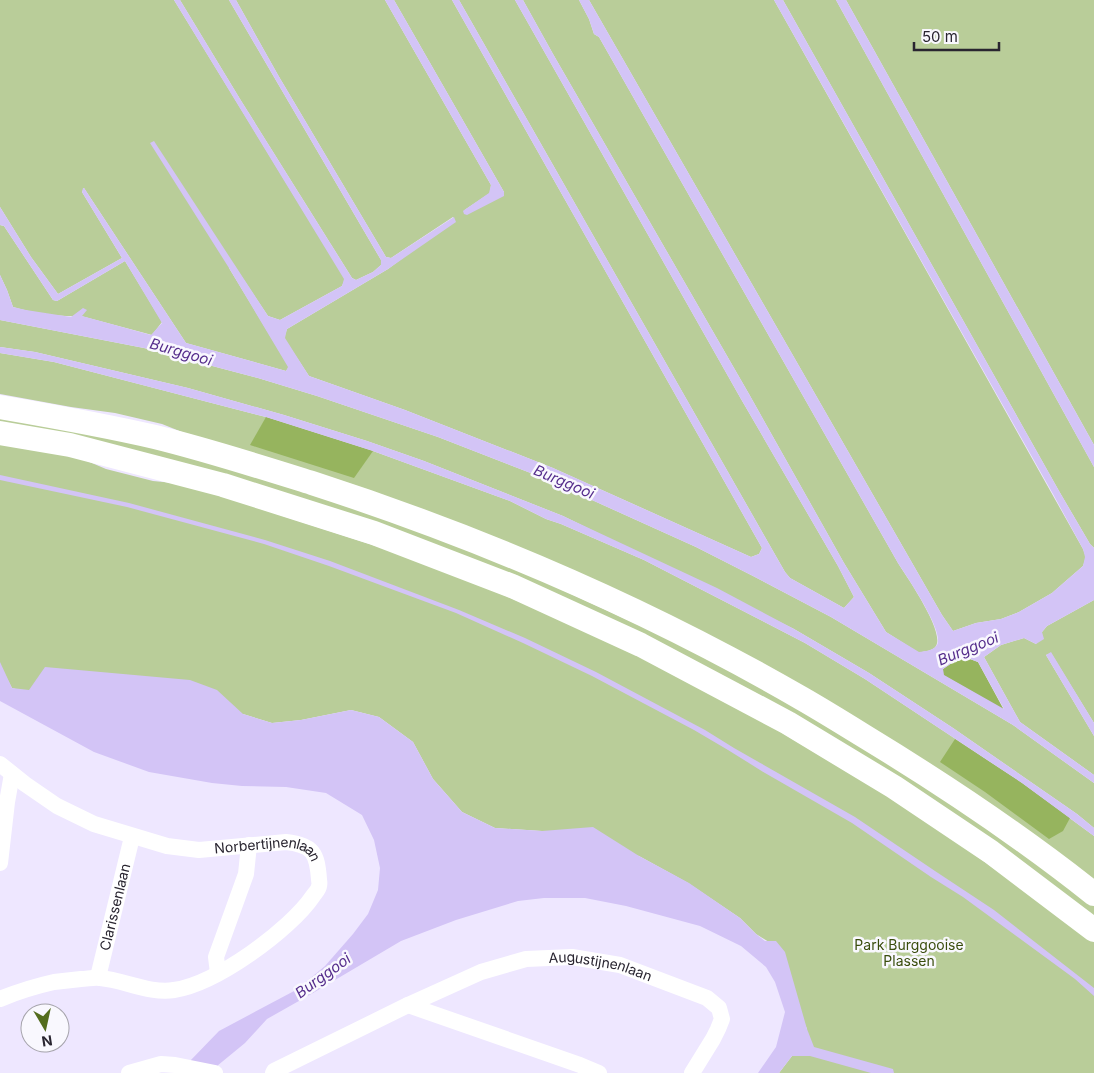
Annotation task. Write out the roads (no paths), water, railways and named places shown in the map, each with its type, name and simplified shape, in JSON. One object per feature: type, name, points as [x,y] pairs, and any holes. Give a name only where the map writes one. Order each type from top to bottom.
[{"type":"highway","points":[[0,407],[84,421],[158,438],[293,477],[372,502],[451,532],[595,592],[659,622],[801,697],[924,773],[1005,828],[1094,894]]},
{"type":"highway","points":[[0,433],[70,445],[223,485],[374,533],[512,586],[641,645],[788,723],[894,787],[991,852],[1094,930]]},
{"type":"street","name":"Norbertijnenlaan","points":[[0,999],[54,982],[98,978],[164,992],[196,984],[256,950],[305,907],[319,886],[318,864],[314,854],[307,847],[298,843],[286,842],[199,850],[167,846],[94,824],[56,806],[6,769]]},
{"type":"street","points":[[0,863],[7,802],[6,769]]},
{"type":"street","name":"Clarissenlaan","points":[[98,978],[132,836]]},
{"type":"street","points":[[218,973],[216,957],[246,874],[249,845]]},
{"type":"street","name":"Augustijnenlaan","points":[[273,1073],[408,1005],[481,972],[526,959],[572,957],[620,965],[707,998],[719,1008],[722,1019],[718,1029],[692,1073]]},
{"type":"street","points":[[408,1005],[600,1073]]},
{"type":"street","points":[[129,1073],[161,1064],[175,1064],[215,1073]]},
{"type":"water","name":"Burggooi","points":[[174,0],[180,0],[352,278],[356,280],[373,272],[381,265],[381,260],[229,0],[236,0],[278,75],[386,257],[391,258],[454,217],[456,222],[388,269],[287,329],[285,338],[309,376],[405,410],[553,468],[751,557],[759,554],[762,548],[452,0],[459,0],[785,572],[790,578],[844,608],[854,597],[515,0],[523,0],[844,563],[886,632],[919,652],[929,650],[937,645],[936,629],[924,604],[898,563],[599,37],[594,34],[579,0],[589,0],[942,615],[953,631],[976,623],[1001,619],[1019,612],[1052,593],[1083,566],[1085,557],[1083,549],[774,0],[783,0],[1059,491],[1094,548],[1094,600],[1047,626],[1042,632],[1044,639],[1036,644],[1024,638],[1001,645],[984,657],[1020,722],[1094,775],[1094,783],[1013,725],[831,617],[696,547],[541,477],[438,437],[258,378],[144,348],[0,320],[0,275],[13,307],[71,317],[83,308],[87,310],[82,316],[151,335],[162,323],[125,261],[57,301],[53,300],[4,226],[0,225],[0,207],[31,257],[58,294],[122,258],[82,192],[84,188],[186,343],[286,371],[288,367],[229,268],[150,143],[154,141],[268,316],[280,320],[342,286],[344,279]],"holes":[[[962,656],[978,662],[1004,709],[944,675],[943,669]]]},
{"type":"water","points":[[385,0],[394,0],[504,192],[504,196],[467,215],[463,211],[489,193],[491,185]]},
{"type":"water","points":[[836,0],[846,0],[1094,445],[1094,467]]},
{"type":"water","points":[[0,347],[35,352],[188,388],[284,415],[424,461],[563,516],[717,588],[794,629],[869,673],[953,728],[1077,814],[1094,828],[1094,836],[1022,783],[865,679],[805,643],[644,560],[546,519],[510,501],[373,451],[266,417],[54,362],[0,353]]},
{"type":"water","points":[[0,475],[129,503],[265,540],[330,561],[459,610],[525,638],[596,672],[705,730],[855,817],[994,910],[1094,988],[1094,996],[1075,979],[963,897],[852,823],[694,730],[592,676],[523,643],[456,613],[264,544],[127,507],[0,480]]},
{"type":"water","points":[[1051,652],[1094,723],[1094,736],[1046,655]]},
{"type":"water","name":"Burggooi","points":[[0,662],[12,688],[29,690],[45,667],[190,680],[217,690],[243,714],[272,723],[301,720],[351,710],[379,717],[413,742],[433,779],[462,812],[495,828],[542,831],[593,827],[639,856],[689,883],[740,918],[765,941],[776,941],[785,952],[814,1047],[893,1069],[894,1073],[871,1073],[810,1056],[792,1056],[779,1073],[758,1073],[776,1047],[785,1012],[775,982],[766,967],[741,946],[700,926],[626,906],[585,898],[544,898],[518,901],[456,920],[401,941],[267,1019],[245,1043],[217,1066],[190,1061],[219,1031],[296,990],[325,966],[353,934],[368,914],[378,890],[380,868],[374,840],[362,815],[326,793],[286,787],[212,783],[149,772],[94,752],[0,701]]},
{"type":"park label","name":"Park Burggooise Plassen","points":[[909,954]]}]
